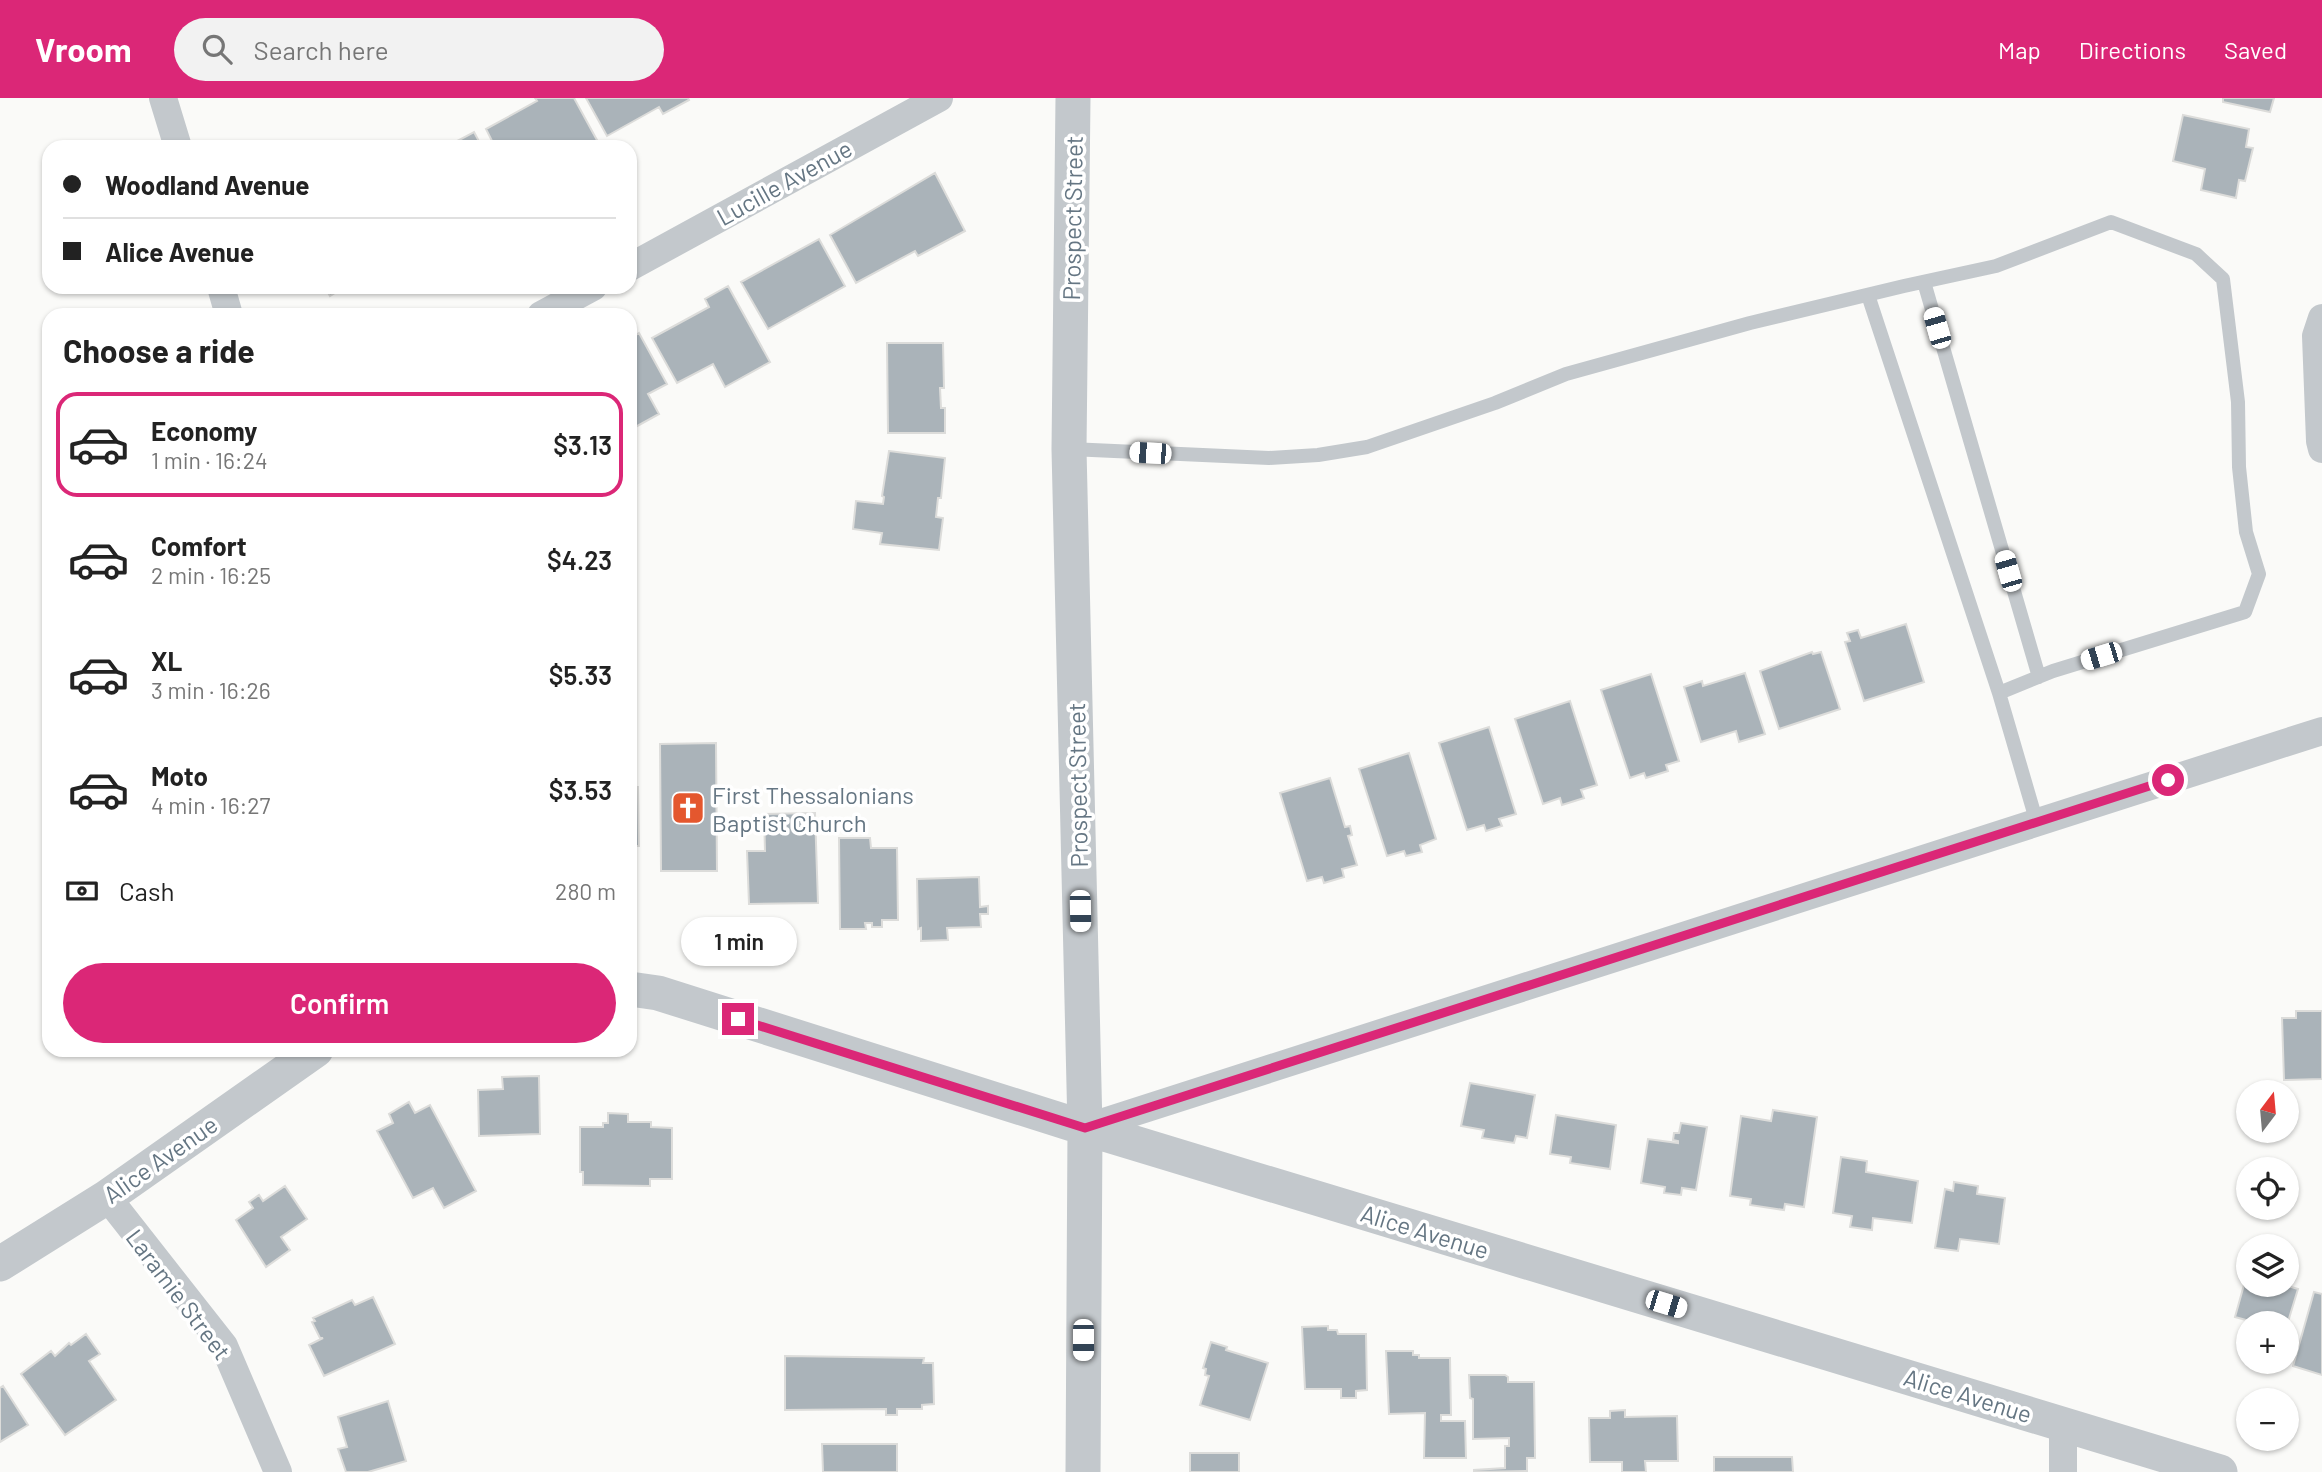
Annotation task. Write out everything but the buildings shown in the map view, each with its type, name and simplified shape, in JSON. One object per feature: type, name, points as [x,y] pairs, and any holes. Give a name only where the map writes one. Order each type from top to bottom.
[{"type":"street","points":[[163,98],[176,140]]},
{"type":"street","name":"Lucille Avenue","points":[[637,263],[939,98]]},
{"type":"street","name":"Prospect Street","points":[[1073,98],[1069,449],[1085,1128],[1083,1472]]},
{"type":"street","points":[[554,308],[580,294]]},
{"type":"street","points":[[2322,318],[2316,336],[2322,449]]},
{"type":"street","points":[[1085,1128],[2322,731]]},
{"type":"street","name":"Alice Avenue","points":[[637,990],[658,993],[1085,1128],[2220,1472]]},
{"type":"street","name":"Alice Avenue","points":[[0,1264],[107,1198],[306,1057]]},
{"type":"street","name":"Laramie Street","points":[[107,1198],[224,1346],[278,1472]]},
{"type":"street","points":[[2063,1424],[2063,1472]]},
{"type":"lane","points":[[1069,449],[1269,457],[1318,455],[1367,447],[1495,403],[1566,374],[1750,323],[1996,266],[2111,222],[2196,254],[2222,279],[2238,402],[2239,467],[2246,532],[2259,574],[2245,612],[2039,677],[1999,693]]},
{"type":"lane","points":[[1924,282],[2039,677]]},
{"type":"lane","points":[[1868,295],[1999,693],[2037,822]]},
{"type":"place","name":"First Thessalonians Baptist Church","points":[[688,808]]},
{"type":"route","points":[[738,1019],[1085,1128],[2168,780]]}]
